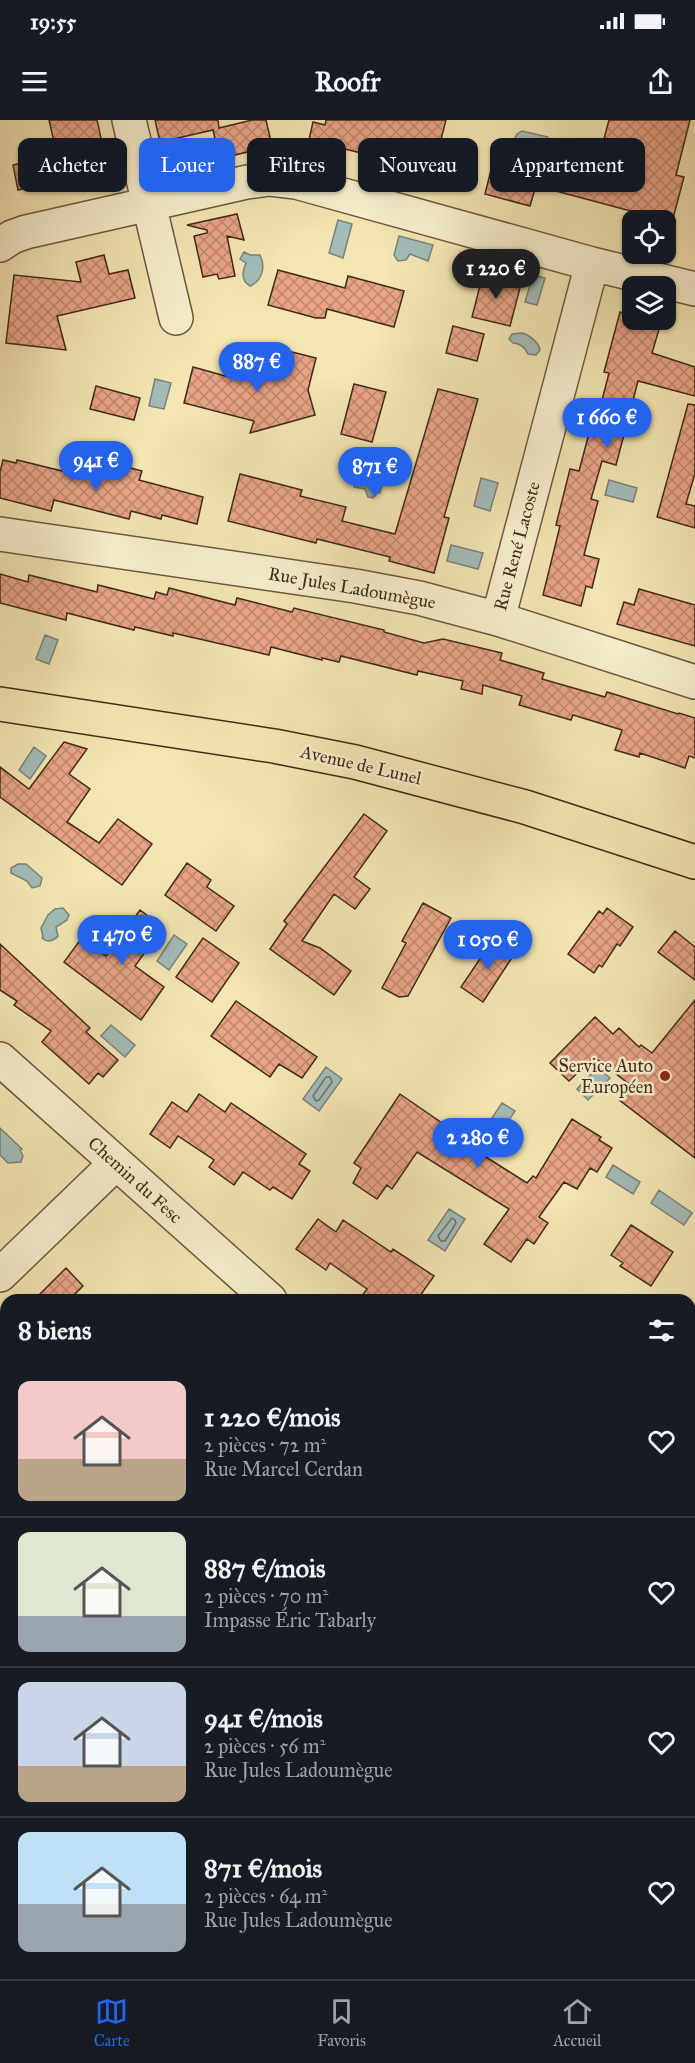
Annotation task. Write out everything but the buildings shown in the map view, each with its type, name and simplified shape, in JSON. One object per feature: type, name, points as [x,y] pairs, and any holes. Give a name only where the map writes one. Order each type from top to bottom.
[{"type":"main road","name":"Avenue de Lunel","points":[[6,706],[263,744],[355,762],[525,807],[695,862]]},
{"type":"street","points":[[129,120],[176,318]]},
{"type":"street","points":[[0,245],[26,232],[247,182],[270,179],[307,185],[592,264],[693,279]]},
{"type":"street","name":"Rue René Lacoste","points":[[498,619],[592,264]]},
{"type":"street","name":"Rue Jules Ladoumègue","points":[[0,534],[355,586],[419,598],[498,619],[695,682]]},
{"type":"street","name":"Chemin du Fesc","points":[[0,1059],[263,1294]]},
{"type":"street","points":[[0,1275],[116,1163]]},
{"type":"water","points":[[522,131],[548,137],[515,138]]},
{"type":"water","points":[[338,220],[352,224],[343,258],[329,253]]},
{"type":"water","points":[[399,236],[433,245],[428,261],[410,254],[406,260],[398,261],[394,255]]},
{"type":"water","points":[[244,252],[250,255],[260,255],[263,264],[260,277],[250,286],[245,282],[243,276],[246,263],[240,259]]},
{"type":"water","points":[[533,275],[545,278],[537,305],[525,302]]},
{"type":"water","points":[[523,333],[537,344],[540,350],[536,355],[528,354],[522,346],[509,339],[512,334]]},
{"type":"water","points":[[155,379],[171,383],[164,409],[149,406]]},
{"type":"water","points":[[357,473],[383,480],[380,493],[378,492],[373,498],[368,497],[365,489],[354,487]]},
{"type":"water","points":[[481,478],[498,483],[490,511],[474,506]]},
{"type":"water","points":[[609,480],[637,488],[633,502],[605,495]]},
{"type":"water","points":[[451,545],[483,553],[478,569],[447,561]]},
{"type":"water","points":[[45,635],[58,640],[49,664],[36,659]]},
{"type":"water","points":[[34,747],[46,756],[30,779],[19,770]]},
{"type":"water","points":[[18,864],[26,864],[42,878],[40,886],[32,888],[27,881],[11,873],[11,868]]},
{"type":"water","points":[[63,908],[69,915],[67,920],[56,927],[58,936],[50,941],[44,940],[41,928],[48,915],[55,909]]},
{"type":"water","points":[[174,935],[187,944],[169,970],[157,961]]},
{"type":"water","points":[[111,1025],[135,1045],[125,1057],[101,1036]]},
{"type":"water","points":[[326,1067],[342,1079],[319,1111],[303,1099]]},
{"type":"water","points":[[598,1067],[610,1078],[588,1100],[577,1089]]},
{"type":"water","points":[[502,1103],[515,1111],[495,1141],[482,1133]]},
{"type":"water","points":[[0,1128],[22,1149],[20,1150],[23,1156],[21,1162],[8,1163],[0,1155]]},
{"type":"water","points":[[613,1165],[640,1182],[633,1194],[606,1177]]},
{"type":"water","points":[[659,1190],[692,1213],[684,1225],[651,1203]]},
{"type":"water","points":[[449,1209],[465,1219],[445,1251],[428,1240]]},
{"type":"place","name":"Service Auto Européen","points":[[665,1076]]}]
